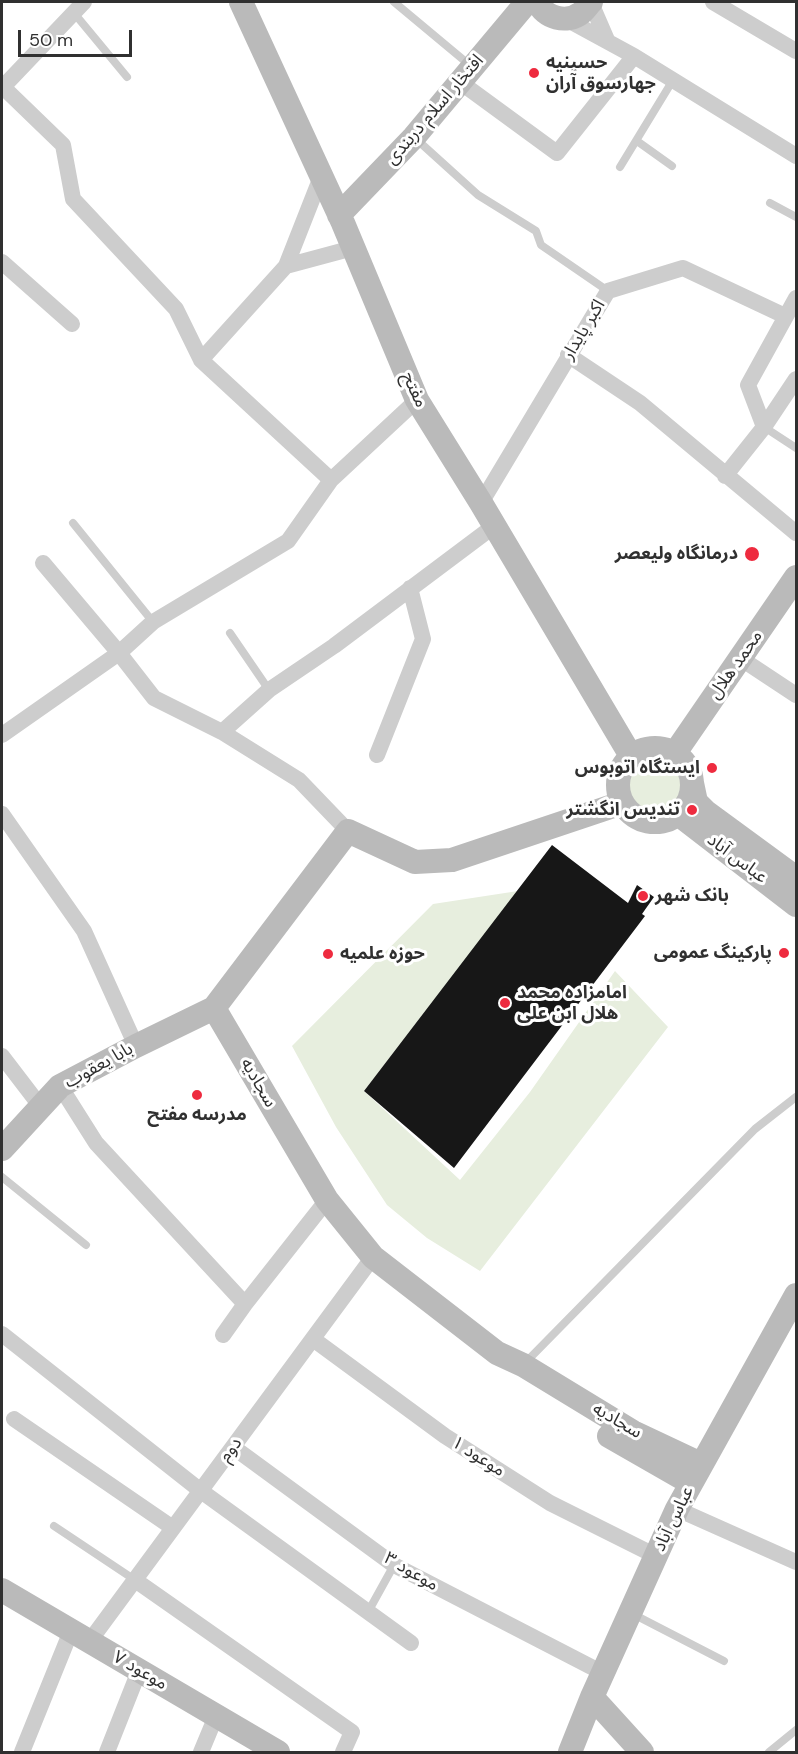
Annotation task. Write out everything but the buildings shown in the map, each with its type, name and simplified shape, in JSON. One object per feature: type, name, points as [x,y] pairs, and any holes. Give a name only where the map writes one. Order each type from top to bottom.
[{"type":"main road","name":"مفتح","points":[[241,2],[354,248],[417,400],[631,756]]},
{"type":"main road","name":"افتخار اسلام دربندی","points":[[339,215],[414,137],[527,2]]},
{"type":"main road","points":[[538,2],[551,16],[566,19],[580,14],[591,2]]},
{"type":"main road","name":"محمد هلال","points":[[675,753],[796,577]]},
{"type":"main road","points":[[652,747],[675,753],[684,761],[690,772],[691,795],[686,806],[667,820],[654,822],[630,813],[622,803],[618,791],[618,778],[622,766],[631,756],[652,747]]},
{"type":"main road","name":"عباس آباد","points":[[692,783],[696,802],[706,812],[796,878]]},
{"type":"main road","points":[[214,1008],[348,831],[415,862],[452,860],[622,803]]},
{"type":"main road","name":"عباس آباد","points":[[678,814],[796,905]]},
{"type":"main road","name":"بابا یعقوب","points":[[2,1149],[60,1086],[214,1008]]},
{"type":"main road","name":"سجادیه","points":[[214,1008],[327,1200],[373,1257],[497,1353],[523,1365],[633,1432],[696,1474]]},
{"type":"main road","name":"عباس آباد","points":[[570,1752],[592,1697],[677,1509],[796,1295]]},
{"type":"main road","points":[[497,1353],[518,1377],[551,1401],[696,1474]]},
{"type":"main road","name":"موعود ۷","points":[[2,1593],[278,1752]]},
{"type":"main road","points":[[592,1697],[642,1752]]},
{"type":"street","points":[[591,2],[607,40]]},
{"type":"street","points":[[713,2],[796,51]]},
{"type":"street","points":[[79,7],[2,88],[63,145],[73,199],[176,309],[201,360],[331,480]]},
{"type":"street","points":[[566,19],[634,56],[796,156]]},
{"type":"street","points":[[466,75],[557,153],[634,56]]},
{"type":"street","points":[[201,360],[286,266],[321,177]]},
{"type":"street","points":[[286,266],[354,248]]},
{"type":"street","points":[[2,262],[72,324]]},
{"type":"street","name":"اکبر پایدار","points":[[481,503],[608,291],[683,268],[785,316]]},
{"type":"street","points":[[764,427],[748,385],[796,298]]},
{"type":"street","points":[[568,355],[640,403],[796,533]]},
{"type":"street","points":[[726,476],[764,427],[796,380]]},
{"type":"street","points":[[2,735],[119,652],[153,622],[288,541],[331,480],[417,400]]},
{"type":"street","points":[[222,732],[269,690],[334,646],[494,526]]},
{"type":"street","points":[[43,563],[119,652],[154,698],[222,732],[299,780],[348,831]]},
{"type":"street","points":[[377,755],[423,639],[410,588]]},
{"type":"street","points":[[740,658],[796,695]]},
{"type":"street","points":[[2,814],[84,932],[136,1046]]},
{"type":"street","points":[[2,1056],[41,1107]]},
{"type":"street","points":[[60,1086],[96,1143],[245,1304]]},
{"type":"street","points":[[223,1335],[327,1200]]},
{"type":"street","name":"دوم","points":[[22,1752],[80,1636],[135,1580],[373,1257]]},
{"type":"street","points":[[2,1334],[201,1491],[411,1643]]},
{"type":"street","name":"موعود ۱","points":[[313,1339],[445,1436],[550,1503],[656,1556]]},
{"type":"street","points":[[14,1419],[173,1528]]},
{"type":"street","name":"موعود ۳","points":[[233,1448],[394,1565],[603,1673]]},
{"type":"street","points":[[677,1509],[796,1562]]},
{"type":"street","points":[[135,1580],[352,1732],[343,1752]]},
{"type":"street","points":[[107,1752],[139,1671]]},
{"type":"street","points":[[201,1752],[216,1716]]},
{"type":"lane","points":[[393,2],[466,75]]},
{"type":"lane","points":[[79,7],[127,77]]},
{"type":"lane","points":[[620,168],[673,80]]},
{"type":"lane","points":[[414,137],[478,195],[536,231],[540,245],[608,291]]},
{"type":"lane","points":[[637,141],[672,166]]},
{"type":"lane","points":[[770,203],[796,217]]},
{"type":"lane","points":[[764,427],[796,448]]},
{"type":"lane","points":[[72,523],[153,622]]},
{"type":"lane","points":[[230,633],[269,690]]},
{"type":"lane","points":[[523,1365],[756,1129],[796,1097]]},
{"type":"lane","points":[[2,1178],[86,1245]]},
{"type":"lane","points":[[54,1526],[135,1580]]},
{"type":"lane","points":[[368,1612],[394,1565]]},
{"type":"lane","points":[[630,1612],[724,1661]]},
{"type":"lane","points":[[769,1752],[796,1730]]},
{"type":"green space","points":[[648,753],[660,753],[676,762],[683,772],[685,784],[683,796],[676,806],[660,815],[648,815],[637,810],[628,801],[623,790],[623,778],[628,767],[637,758]]},
{"type":"green space","points":[[518,891],[364,1091],[460,1180],[530,1092],[615,971],[668,1027],[480,1271],[427,1238],[387,1205],[336,1127],[292,1046],[433,904]]},
{"type":"place","name":"حسینیه جهارسوق آران","points":[[534,73]]},
{"type":"place","name":"درمانگاه ولیعصر","points":[[752,554]]},
{"type":"place","name":"ایستگاه اتوبوس","points":[[712,768]]},
{"type":"place","name":"تندیس انگشتر","points":[[692,810]]},
{"type":"place","name":"بانک شهر","points":[[643,896]]},
{"type":"place","name":"پارکینگ عمومی","points":[[784,953]]},
{"type":"place","name":"حوزه علمیه","points":[[328,954]]},
{"type":"place","name":"امامزاده محمد هلال ابن علی","points":[[505,1003]]},
{"type":"place","name":"مدرسه مفتح","points":[[197,1095]]}]
